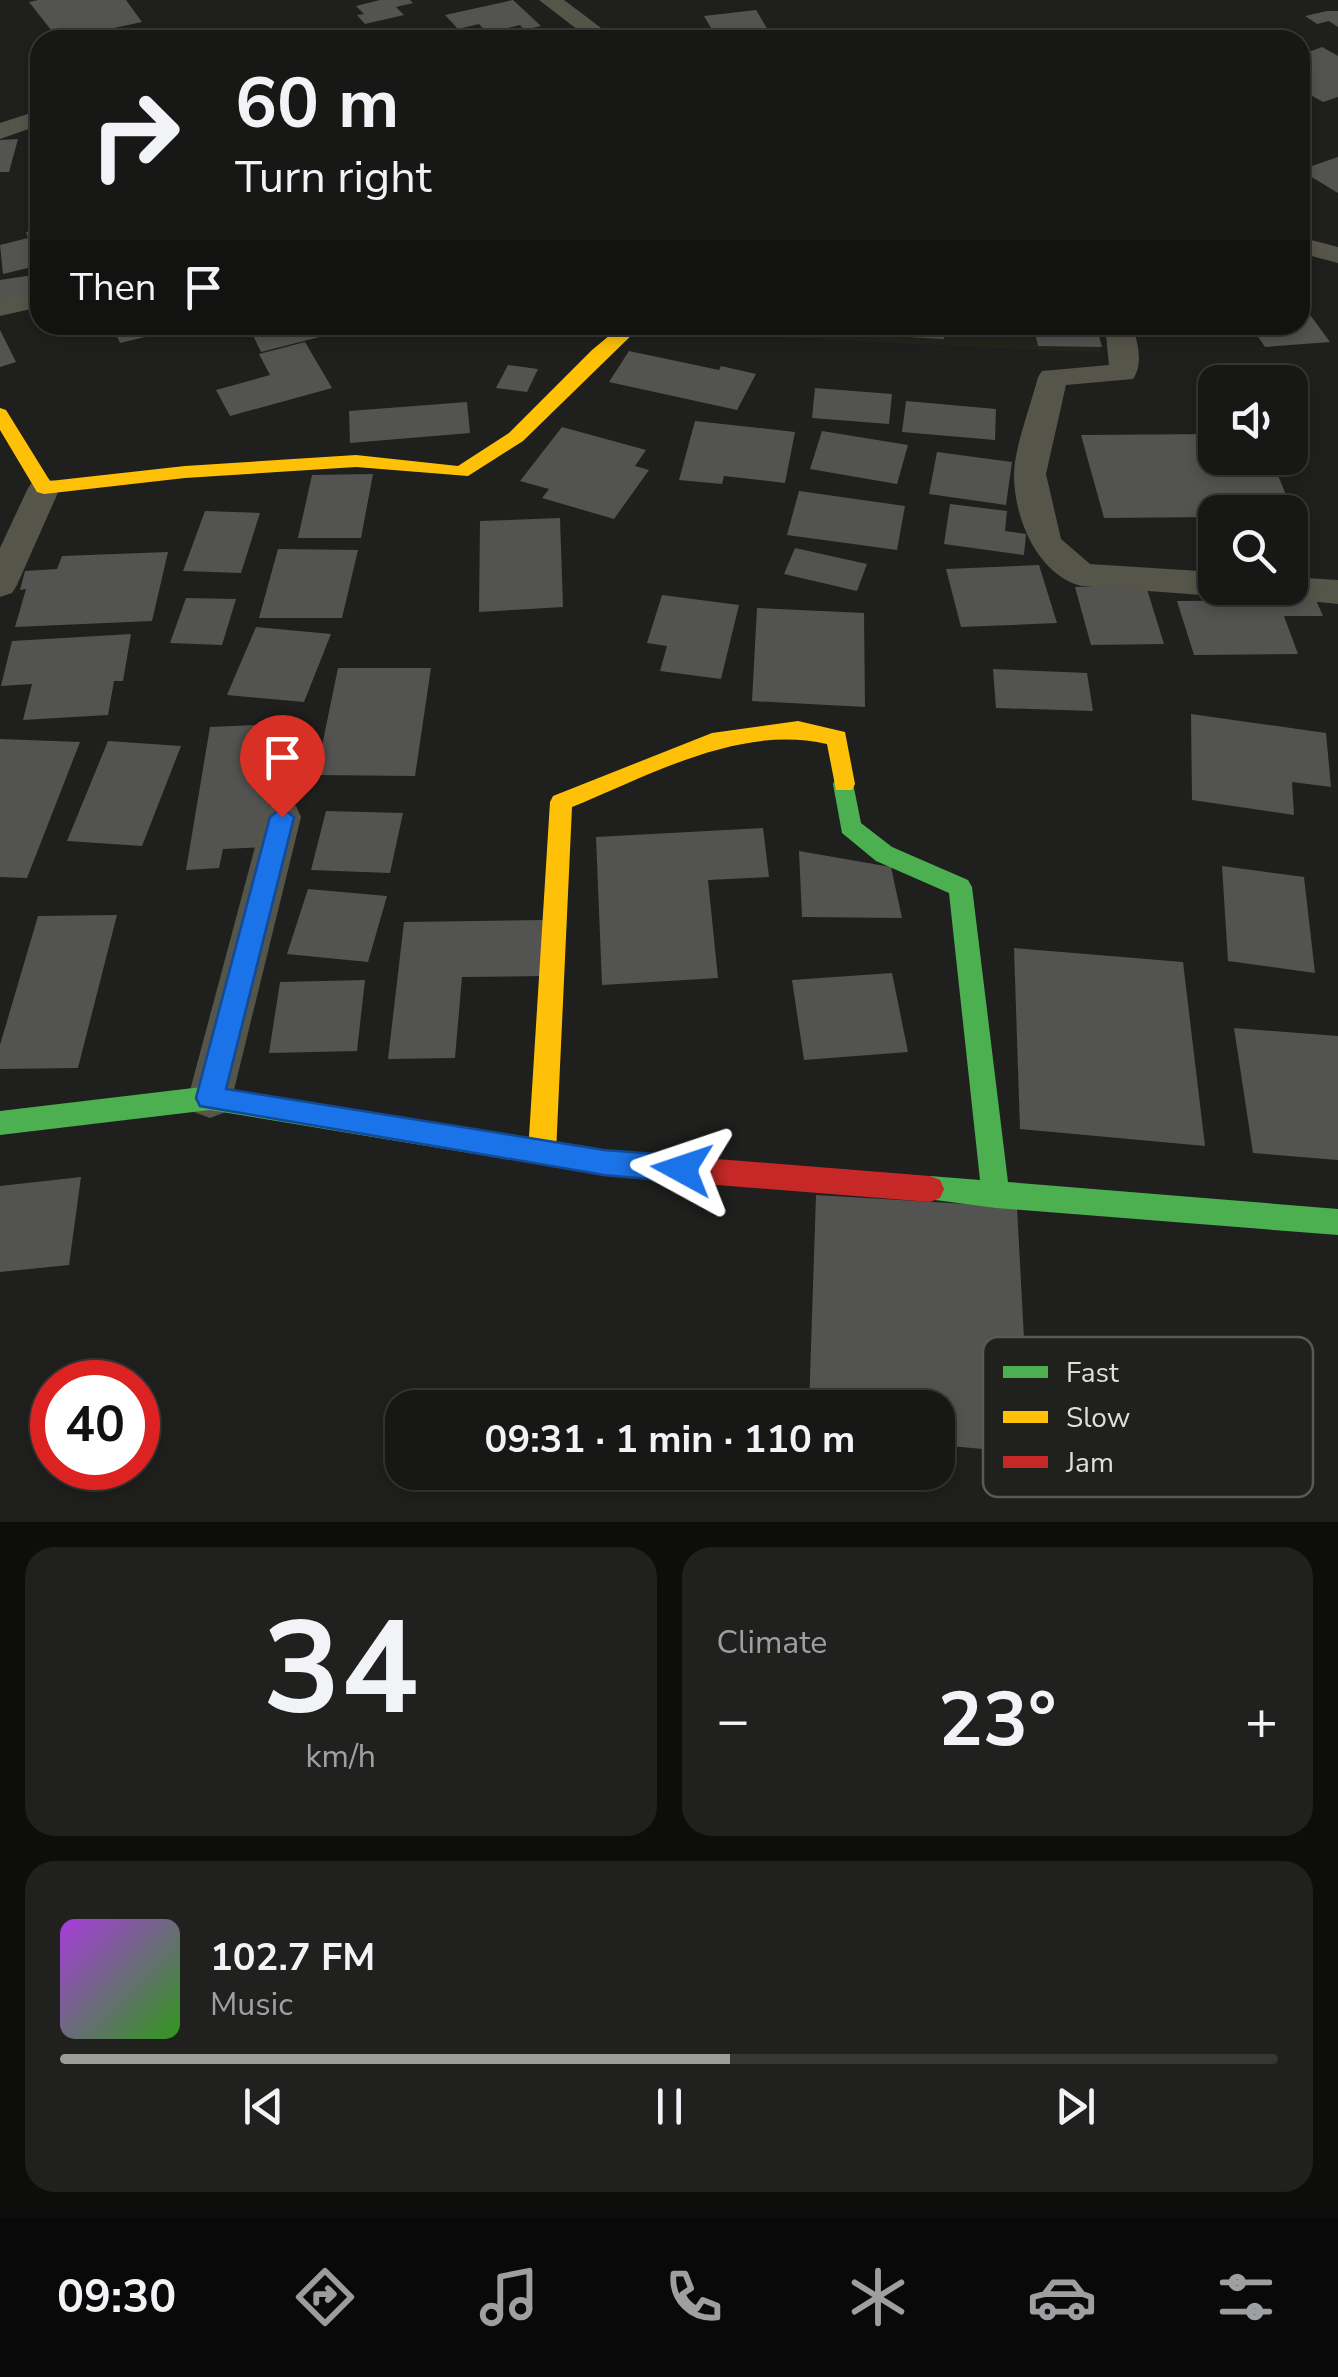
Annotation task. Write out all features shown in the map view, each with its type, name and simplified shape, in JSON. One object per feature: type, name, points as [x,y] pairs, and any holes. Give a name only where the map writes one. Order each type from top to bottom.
[{"type":"street","points":[[550,0],[592,30]]},
{"type":"street","points":[[0,132],[30,121]]},
{"type":"street","points":[[1310,247],[1338,254]]},
{"type":"street","points":[[0,307],[30,301]]},
{"type":"street","points":[[44,488],[185,472],[356,461],[461,472],[516,437],[621,335]]},
{"type":"street","points":[[1121,335],[1126,356],[1123,373],[1053,378],[1030,474],[1045,543],[1080,575],[1198,583]]},
{"type":"street","points":[[0,414],[44,488]]},
{"type":"street","points":[[0,586],[44,488]]},
{"type":"street","points":[[1308,590],[1338,592]]},
{"type":"street","points":[[542,1153],[562,802],[712,741],[798,728],[837,738],[850,827],[884,854],[960,887],[996,1195]]},
{"type":"street","points":[[210,1098],[282,817]]},
{"type":"street","points":[[0,1123],[210,1098],[604,1162],[1338,1222]]},
{"type":"shaded area","points":[[736,335],[1098,335],[1101,353]]},
{"type":"building","points":[[126,0],[142,22],[105,30],[51,30],[29,2]]},
{"type":"building","points":[[380,0],[413,3],[396,7],[404,15],[365,24],[357,15],[364,14],[356,6]]},
{"type":"building","points":[[513,0],[541,26],[484,30],[479,24],[458,29],[445,15]]},
{"type":"building","points":[[756,10],[768,30],[712,30],[704,16]]},
{"type":"building","points":[[1338,11],[1338,27],[1329,21],[1317,24],[1305,16]]},
{"type":"building","points":[[1322,47],[1338,56],[1338,97],[1323,102],[1310,95],[1310,51]]},
{"type":"building","points":[[18,139],[9,172],[0,172],[0,140]]},
{"type":"building","points":[[1338,157],[1338,193],[1310,176],[1310,167]]},
{"type":"building","points":[[30,231],[30,267],[3,274],[0,245],[28,238],[26,232]]},
{"type":"building","points":[[30,276],[30,296],[0,300],[0,280]]},
{"type":"building","points":[[1310,315],[1330,342],[1265,347],[1257,335],[1310,335]]},
{"type":"building","points":[[0,330],[16,362],[0,367]]},
{"type":"building","points":[[116,335],[153,335],[120,343]]},
{"type":"building","points":[[253,335],[327,335],[261,352]]},
{"type":"building","points":[[871,335],[944,335],[944,339]]},
{"type":"building","points":[[1035,335],[1099,335],[1102,347],[1038,346]]},
{"type":"building","points":[[305,342],[332,388],[230,416],[216,390],[270,375],[259,354]]},
{"type":"building","points":[[629,351],[756,374],[737,410],[609,382]]},
{"type":"building","points":[[508,365],[538,369],[527,392],[496,388]]},
{"type":"building","points":[[815,388],[892,394],[889,424],[812,418]]},
{"type":"building","points":[[906,401],[996,409],[995,440],[902,432]]},
{"type":"building","points":[[467,402],[470,433],[350,443],[349,411]]},
{"type":"building","points":[[695,421],[795,432],[785,483],[724,476],[722,484],[679,480]]},
{"type":"building","points":[[562,427],[646,450],[635,466],[649,470],[614,519],[542,498],[549,489],[520,481]]},
{"type":"building","points":[[822,431],[908,445],[897,484],[810,469]]},
{"type":"building","points":[[1198,434],[1198,475],[1278,475],[1286,495],[1198,495],[1198,517],[1104,518],[1081,435]]},
{"type":"building","points":[[937,452],[1012,462],[1006,505],[929,494]]},
{"type":"building","points":[[373,474],[361,538],[298,538],[312,475]]},
{"type":"building","points":[[799,491],[905,506],[897,550],[787,535]]},
{"type":"building","points":[[950,504],[1007,511],[1005,531],[1026,534],[1024,555],[944,544]]},
{"type":"building","points":[[205,511],[260,513],[241,573],[183,571]]},
{"type":"building","points":[[560,518],[563,607],[479,612],[480,521]]},
{"type":"building","points":[[795,548],[867,564],[857,591],[784,574]]},
{"type":"building","points":[[278,549],[358,550],[342,618],[259,618]]},
{"type":"building","points":[[168,552],[152,621],[15,627],[26,589],[20,590],[25,571],[57,569],[62,556]]},
{"type":"building","points":[[1039,565],[1057,623],[961,627],[946,569]]},
{"type":"building","points":[[1146,586],[1164,644],[1091,645],[1075,587]]},
{"type":"building","points":[[662,595],[739,605],[721,679],[660,671],[667,646],[647,643]]},
{"type":"building","points":[[186,598],[236,599],[222,645],[170,643]]},
{"type":"building","points":[[1308,600],[1316,600],[1323,616],[1284,616],[1298,654],[1194,655],[1177,601],[1198,601],[1198,605],[1308,605]]},
{"type":"building","points":[[757,608],[864,613],[865,707],[752,701]]},
{"type":"building","points":[[256,627],[331,634],[304,702],[227,695]]},
{"type":"building","points":[[131,634],[123,681],[114,681],[108,715],[23,720],[32,684],[1,686],[12,641]]},
{"type":"building","points":[[338,668],[431,668],[415,776],[316,775]]},
{"type":"building","points":[[993,669],[1087,673],[1093,711],[996,708]]},
{"type":"building","points":[[1191,714],[1326,733],[1331,787],[1292,782],[1294,815],[1192,800]]},
{"type":"building","points":[[280,724],[264,847],[223,849],[219,868],[186,870],[210,727]]},
{"type":"building","points":[[0,739],[80,742],[27,878],[0,877]]},
{"type":"building","points":[[108,741],[181,746],[142,846],[67,841]]},
{"type":"building","points":[[326,811],[403,813],[390,873],[311,870]]},
{"type":"building","points":[[763,828],[769,877],[708,880],[718,978],[602,985],[596,837]]},
{"type":"building","points":[[799,851],[891,867],[902,918],[802,917]]},
{"type":"building","points":[[1222,866],[1304,877],[1315,973],[1228,961]]},
{"type":"building","points":[[308,889],[387,896],[368,962],[287,954]]},
{"type":"building","points":[[117,915],[78,1068],[0,1069],[0,1045],[38,916]]},
{"type":"building","points":[[545,920],[543,976],[462,977],[455,1058],[388,1059],[404,922]]},
{"type":"building","points":[[1014,948],[1183,962],[1205,1146],[1020,1129]]},
{"type":"building","points":[[892,973],[908,1052],[804,1060],[792,980]]},
{"type":"building","points":[[365,980],[357,1051],[269,1053],[280,982]]},
{"type":"building","points":[[1234,1028],[1338,1036],[1338,1160],[1253,1153]]},
{"type":"building","points":[[81,1177],[69,1265],[0,1272],[0,1186]]},
{"type":"building","points":[[816,1195],[1017,1207],[1024,1337],[983,1337],[983,1449],[955,1447],[955,1390],[810,1390]]},
{"type":"traffic: fast","points":[[844,784],[850,827],[884,854],[960,887],[996,1195]]},
{"type":"traffic: fast","points":[[0,1123],[210,1098],[512,1148]]},
{"type":"traffic: fast","points":[[930,1189],[1338,1222]]},
{"type":"traffic: slow","points":[[0,414],[44,488],[185,472],[356,461],[461,472],[516,437],[621,335]]},
{"type":"traffic: slow","points":[[542,1153],[561,802],[712,741],[798,729],[837,738],[844,784]]},
{"type":"traffic: jam","points":[[512,1148],[604,1163],[930,1189]]},
{"type":"route","points":[[282,817],[210,1098],[604,1162],[682,1169]]}]
